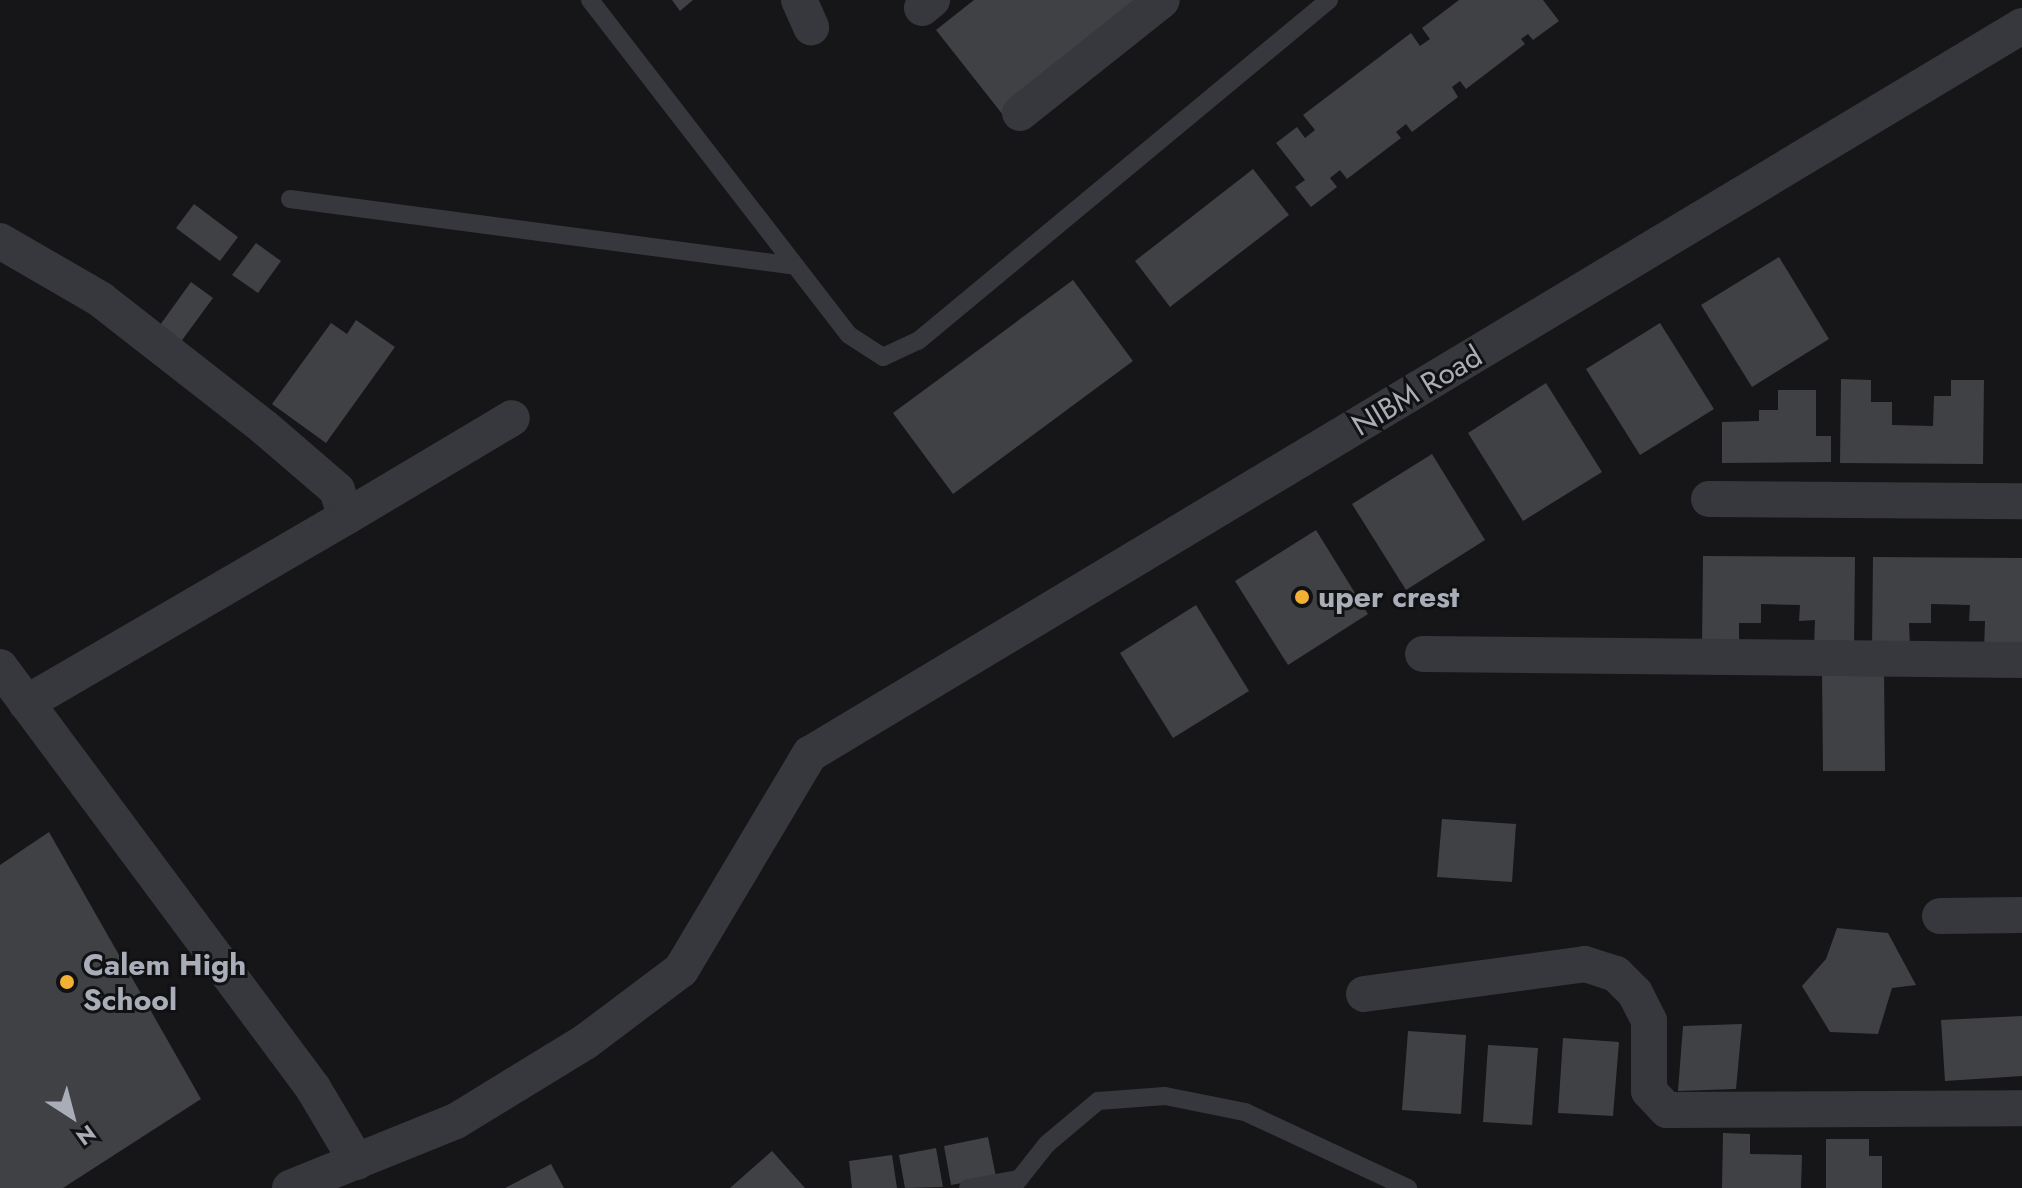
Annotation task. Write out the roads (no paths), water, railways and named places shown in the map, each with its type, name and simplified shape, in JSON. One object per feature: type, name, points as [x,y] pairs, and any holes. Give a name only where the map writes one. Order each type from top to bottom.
[{"type":"street","points":[[1020,113],[1162,0]]},
{"type":"street","name":"NIBM Road","points":[[357,1162],[456,1121],[527,1080],[681,970],[810,754],[2022,26]]},
{"type":"street","points":[[0,241],[100,299],[265,428],[337,490],[346,517]]},
{"type":"street","points":[[26,703],[512,418]]},
{"type":"street","points":[[1709,499],[2022,501]]},
{"type":"street","points":[[1423,654],[2022,660]]},
{"type":"street","points":[[0,667],[313,1088],[357,1162],[290,1188]]},
{"type":"street","points":[[1940,916],[2022,915]]},
{"type":"street","points":[[1364,994],[1585,964],[1616,974],[1635,993],[1649,1021],[1649,1091],[1667,1110],[2022,1108]]},
{"type":"lane","points":[[590,0],[849,335],[883,357],[918,341],[1329,0]]},
{"type":"lane","points":[[290,199],[796,266]]},
{"type":"lane","points":[[968,1188],[1016,1184],[1098,1101],[1165,1096],[1245,1112],[1402,1187]]},
{"type":"place","name":"uper crest","points":[[1302,597]]},
{"type":"place","name":"Calem High School","points":[[67,982]]}]
